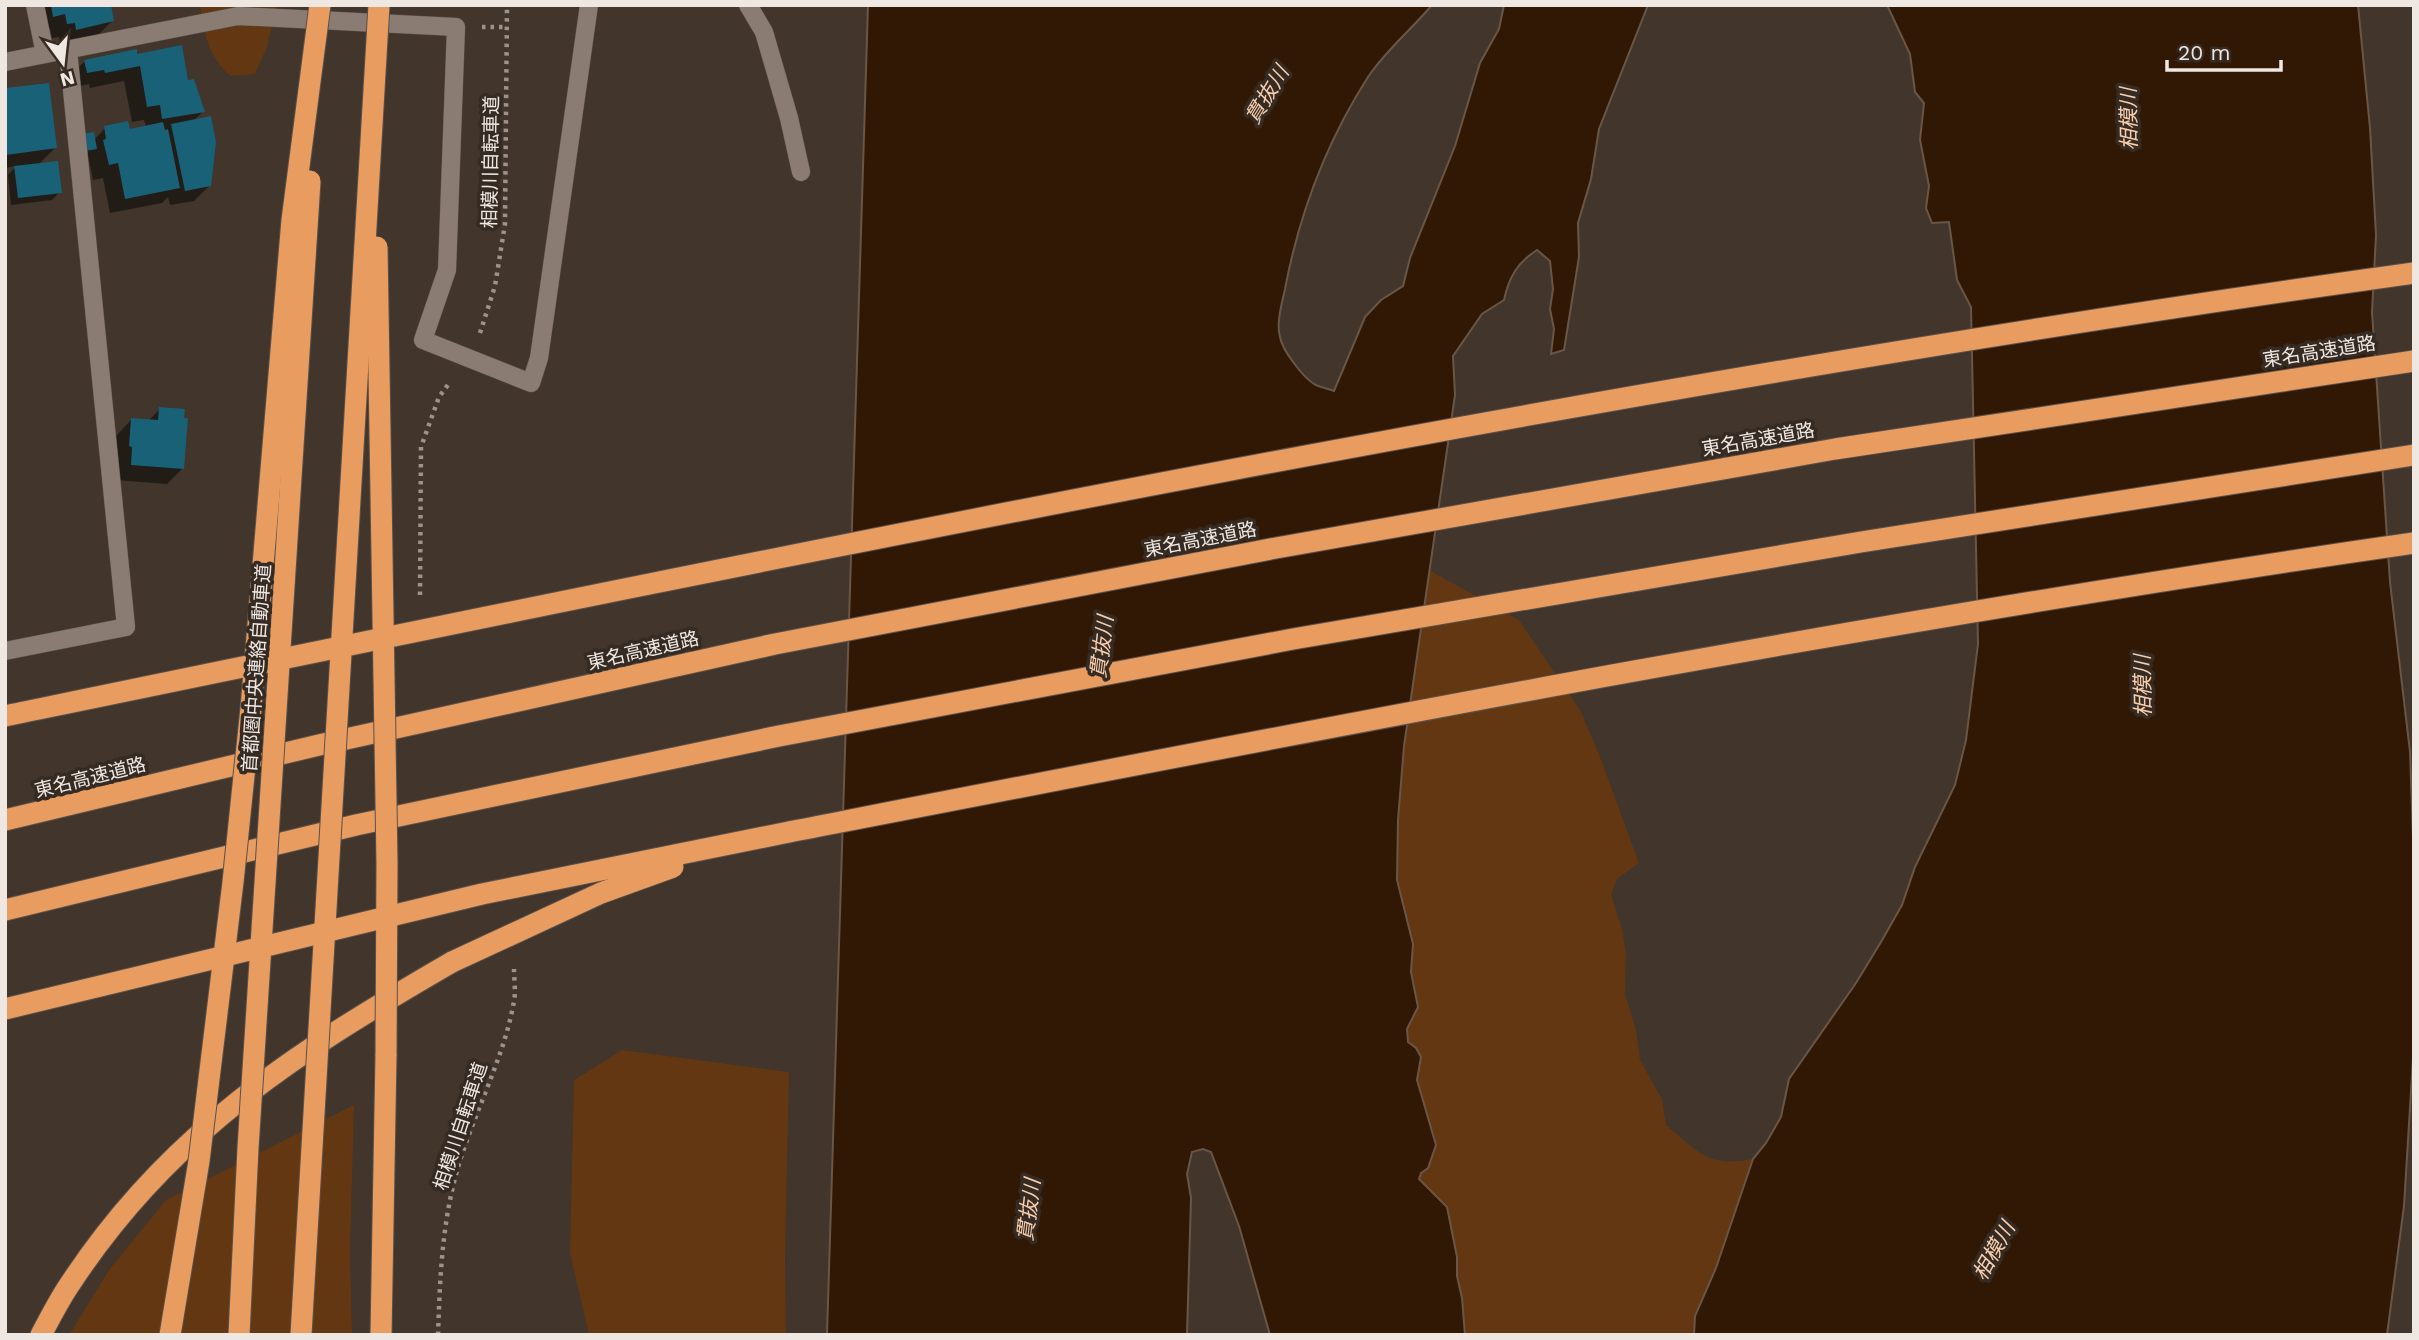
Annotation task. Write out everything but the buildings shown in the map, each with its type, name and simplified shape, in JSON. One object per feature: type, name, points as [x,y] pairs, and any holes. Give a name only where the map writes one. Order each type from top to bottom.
[{"type":"highway","points":[[170,1335],[198,1161],[233,882],[254,680],[292,220],[320,5]]},
{"type":"highway","name":"首都圏中央連絡自動車道","points":[[239,1335],[248,1148],[320,5]]},
{"type":"highway","points":[[301,1335],[379,5]]},
{"type":"highway","points":[[374,77],[387,863],[381,1335]]},
{"type":"highway","points":[[5,716],[738,565],[1270,461],[1825,364],[2414,273]]},
{"type":"highway","name":"東名高速道路","points":[[5,820],[319,745],[775,644],[1276,548],[1835,449],[2414,360]]},
{"type":"highway","points":[[5,910],[356,825],[779,736],[1320,634],[1875,540],[2414,455]]},
{"type":"highway","points":[[5,1009],[482,894],[1310,730],[1854,632],[2414,542]]},
{"type":"highway","points":[[41,1335],[69,1285],[111,1227],[161,1173],[218,1118],[285,1066],[352,1021],[452,962],[601,893],[677,865],[789,832]]},
{"type":"street","points":[[35,5],[45,54]]},
{"type":"street","points":[[5,62],[238,16],[456,27],[447,270],[423,340],[531,383],[539,358],[589,5]]},
{"type":"street","points":[[748,5],[764,32],[789,118],[801,172]]},
{"type":"street","points":[[5,651],[126,626],[68,50]]},
{"type":"path","name":"相模川自転車道","points":[[420,595],[421,447],[439,397],[468,357],[478,338],[495,286],[505,224],[507,5]]},
{"type":"path","name":"相模川自転車道","points":[[438,1335],[442,1257],[451,1196],[459,1163],[508,1027],[515,999],[514,969]]},
{"type":"shaded area","points":[[200,5],[277,5],[267,47],[255,74],[230,76],[222,68],[208,44]]},
{"type":"shaded area","points":[[1429,570],[1519,620],[1580,710],[1639,863],[1617,879],[1611,894],[1622,929],[1626,953],[1625,994],[1636,1030],[1640,1060],[1662,1099],[1666,1125],[1705,1156],[1725,1161],[1753,1159],[1716,1268],[1695,1316],[1694,1335],[1465,1335],[1457,1257],[1447,1207],[1418,1179],[1432,1159],[1436,1145],[1417,1081],[1420,1056],[1408,1042],[1407,1029],[1412,1021],[1416,992],[1411,972],[1405,913],[1397,880],[1398,820],[1404,746]]},
{"type":"shaded area","points":[[622,1050],[789,1072],[786,1335],[589,1335],[570,1253],[574,1080]]},
{"type":"shaded area","points":[[354,1105],[350,1251],[352,1335],[69,1335],[109,1270],[166,1200]]},
{"type":"water","name":"貫抜川","points":[[868,5],[1432,5],[1383,58],[1353,101],[1316,179],[1291,261],[1279,319],[1282,342],[1309,381],[1334,391],[1365,317],[1381,300],[1403,286],[1410,258],[1455,146],[1480,63],[1499,29],[1504,5],[1648,5],[1599,129],[1591,179],[1578,223],[1579,257],[1564,350],[1551,354],[1554,329],[1550,309],[1553,289],[1550,261],[1537,250],[1515,271],[1504,300],[1482,314],[1453,356],[1455,395],[1404,746],[1398,820],[1397,880],[1413,944],[1411,972],[1418,1007],[1407,1029],[1408,1042],[1416,1048],[1421,1057],[1417,1080],[1436,1145],[1428,1168],[1421,1173],[1419,1179],[1447,1207],[1457,1257],[1465,1335],[1270,1335],[1239,1226],[1211,1152],[1203,1149],[1192,1152],[1187,1174],[1191,1198],[1187,1335],[827,1335]]},
{"type":"water","name":"相模川","points":[[1887,5],[2358,5],[2370,128],[2376,235],[2372,312],[2390,582],[2410,752],[2414,864],[2414,1042],[2404,1206],[2387,1335],[1694,1335],[1695,1316],[1716,1268],[1753,1159],[1781,1117],[1789,1079],[1856,983],[1902,905],[1915,867],[1955,785],[1966,740],[1978,644],[1971,307],[1957,280],[1949,222],[1932,223],[1926,208],[1929,186],[1920,140],[1924,103],[1915,92],[1910,54]]}]
